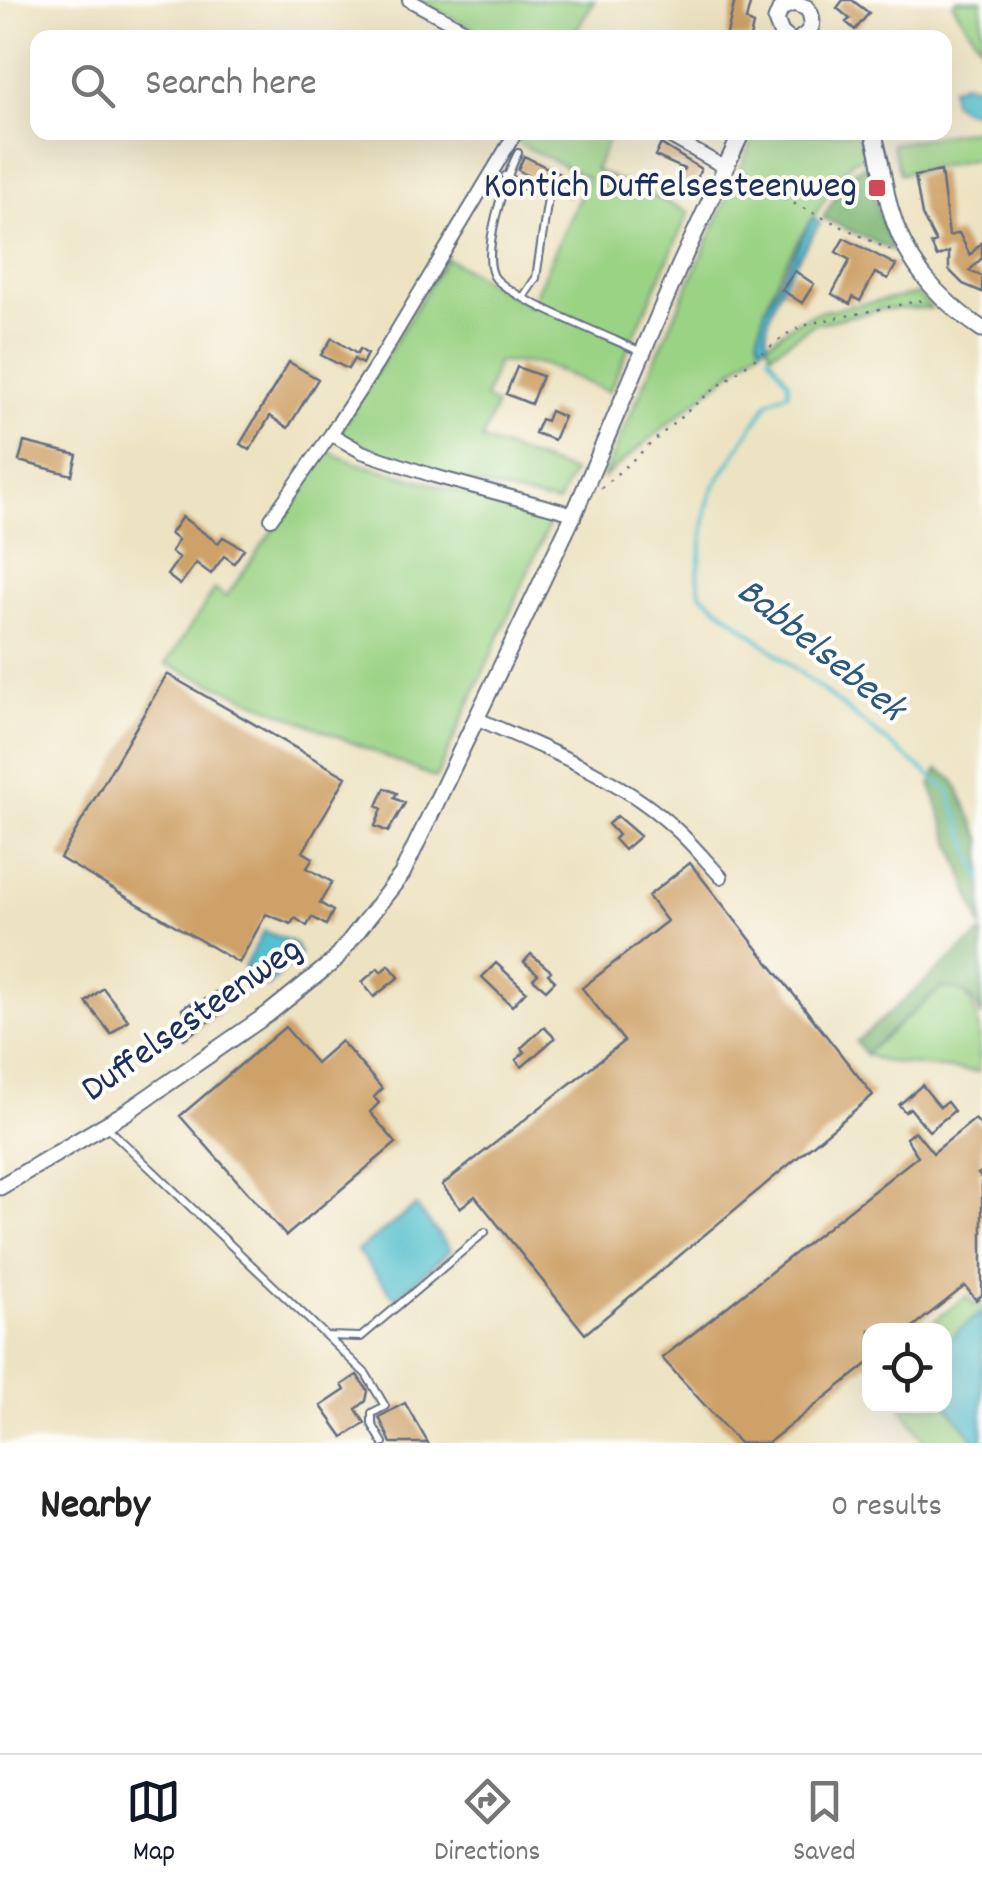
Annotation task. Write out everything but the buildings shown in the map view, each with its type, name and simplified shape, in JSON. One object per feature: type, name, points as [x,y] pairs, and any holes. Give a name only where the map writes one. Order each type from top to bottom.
[{"type":"street","points":[[409,0],[465,30]]},
{"type":"street","points":[[780,30],[776,20],[781,8],[794,2],[810,12],[809,30]]},
{"type":"street","points":[[271,519],[377,364],[511,140]]},
{"type":"street","points":[[676,140],[726,168]]},
{"type":"street","name":"Duffelsesteenweg","points":[[0,1187],[105,1125],[268,1014],[334,961],[402,874],[574,514],[738,140]]},
{"type":"street","points":[[875,140],[889,206],[908,253],[939,297],[982,329]]},
{"type":"street","points":[[331,434],[362,452],[434,476],[574,514]]},
{"type":"street","points":[[478,719],[593,771],[635,798],[678,830],[721,877]]},
{"type":"lane","points":[[518,153],[505,176],[490,262],[496,279],[642,353]]},
{"type":"lane","points":[[505,176],[548,198],[536,278],[524,296]]},
{"type":"lane","points":[[105,1125],[366,1374],[385,1406],[372,1412],[372,1424],[383,1443]]},
{"type":"lane","points":[[326,1336],[361,1337],[486,1232]]},
{"type":"path","points":[[726,168],[892,251],[908,253]]},
{"type":"path","points":[[594,494],[699,400],[790,332],[812,323],[939,297]]},
{"type":"green space","points":[[418,0],[595,0],[576,30],[476,30]]},
{"type":"green space","points":[[956,0],[982,0],[982,48],[953,4]]},
{"type":"green space","points":[[982,128],[982,158],[900,174],[892,144],[952,140],[952,133]]},
{"type":"green space","points":[[608,140],[595,170],[689,212],[609,392],[541,364],[497,362],[485,399],[496,405],[482,440],[573,472],[558,503],[416,466],[339,433],[446,258],[530,306],[588,178],[516,142]]},
{"type":"green space","points":[[753,140],[859,140],[867,156],[854,160],[842,171],[781,272],[763,316],[758,339],[762,346],[602,479]]},
{"type":"green space","points":[[868,164],[877,209],[893,251],[823,218],[849,173]]},
{"type":"green space","points":[[918,294],[931,308],[883,309],[814,324],[771,353],[767,343],[818,312]]},
{"type":"green space","points":[[328,451],[358,463],[553,516],[436,778],[166,664],[215,589],[226,597]]},
{"type":"green space","points":[[938,769],[954,780],[982,840],[982,929],[931,786]]},
{"type":"green space","points":[[982,932],[982,1017],[967,995],[941,988],[865,1054],[856,1042]]},
{"type":"green space","points":[[941,988],[960,989],[973,1006],[980,1038],[978,1072],[881,1061],[865,1054]]},
{"type":"green space","points":[[967,1296],[974,1305],[982,1299],[982,1443],[926,1443],[906,1413],[952,1413],[952,1323],[931,1323]]},
{"type":"water","points":[[963,83],[982,86],[982,112],[964,110],[952,102],[952,88]]},
{"type":"water","points":[[813,218],[820,223],[776,298],[767,343],[762,346],[758,339],[765,309]]},
{"type":"water","points":[[264,931],[294,943],[300,954],[267,987],[244,967]]},
{"type":"water","points":[[416,1206],[451,1250],[395,1298],[357,1251]]},
{"type":"water","points":[[982,1312],[982,1443],[977,1443],[952,1412],[952,1336]]},
{"type":"waterway","name":"Babbelsebeek","points":[[769,355],[788,381],[788,392],[769,401],[713,488],[698,573],[700,593],[948,790],[982,880]]},
{"type":"place","name":"Kontich Duffelsesteenweg","points":[[877,188]]}]
